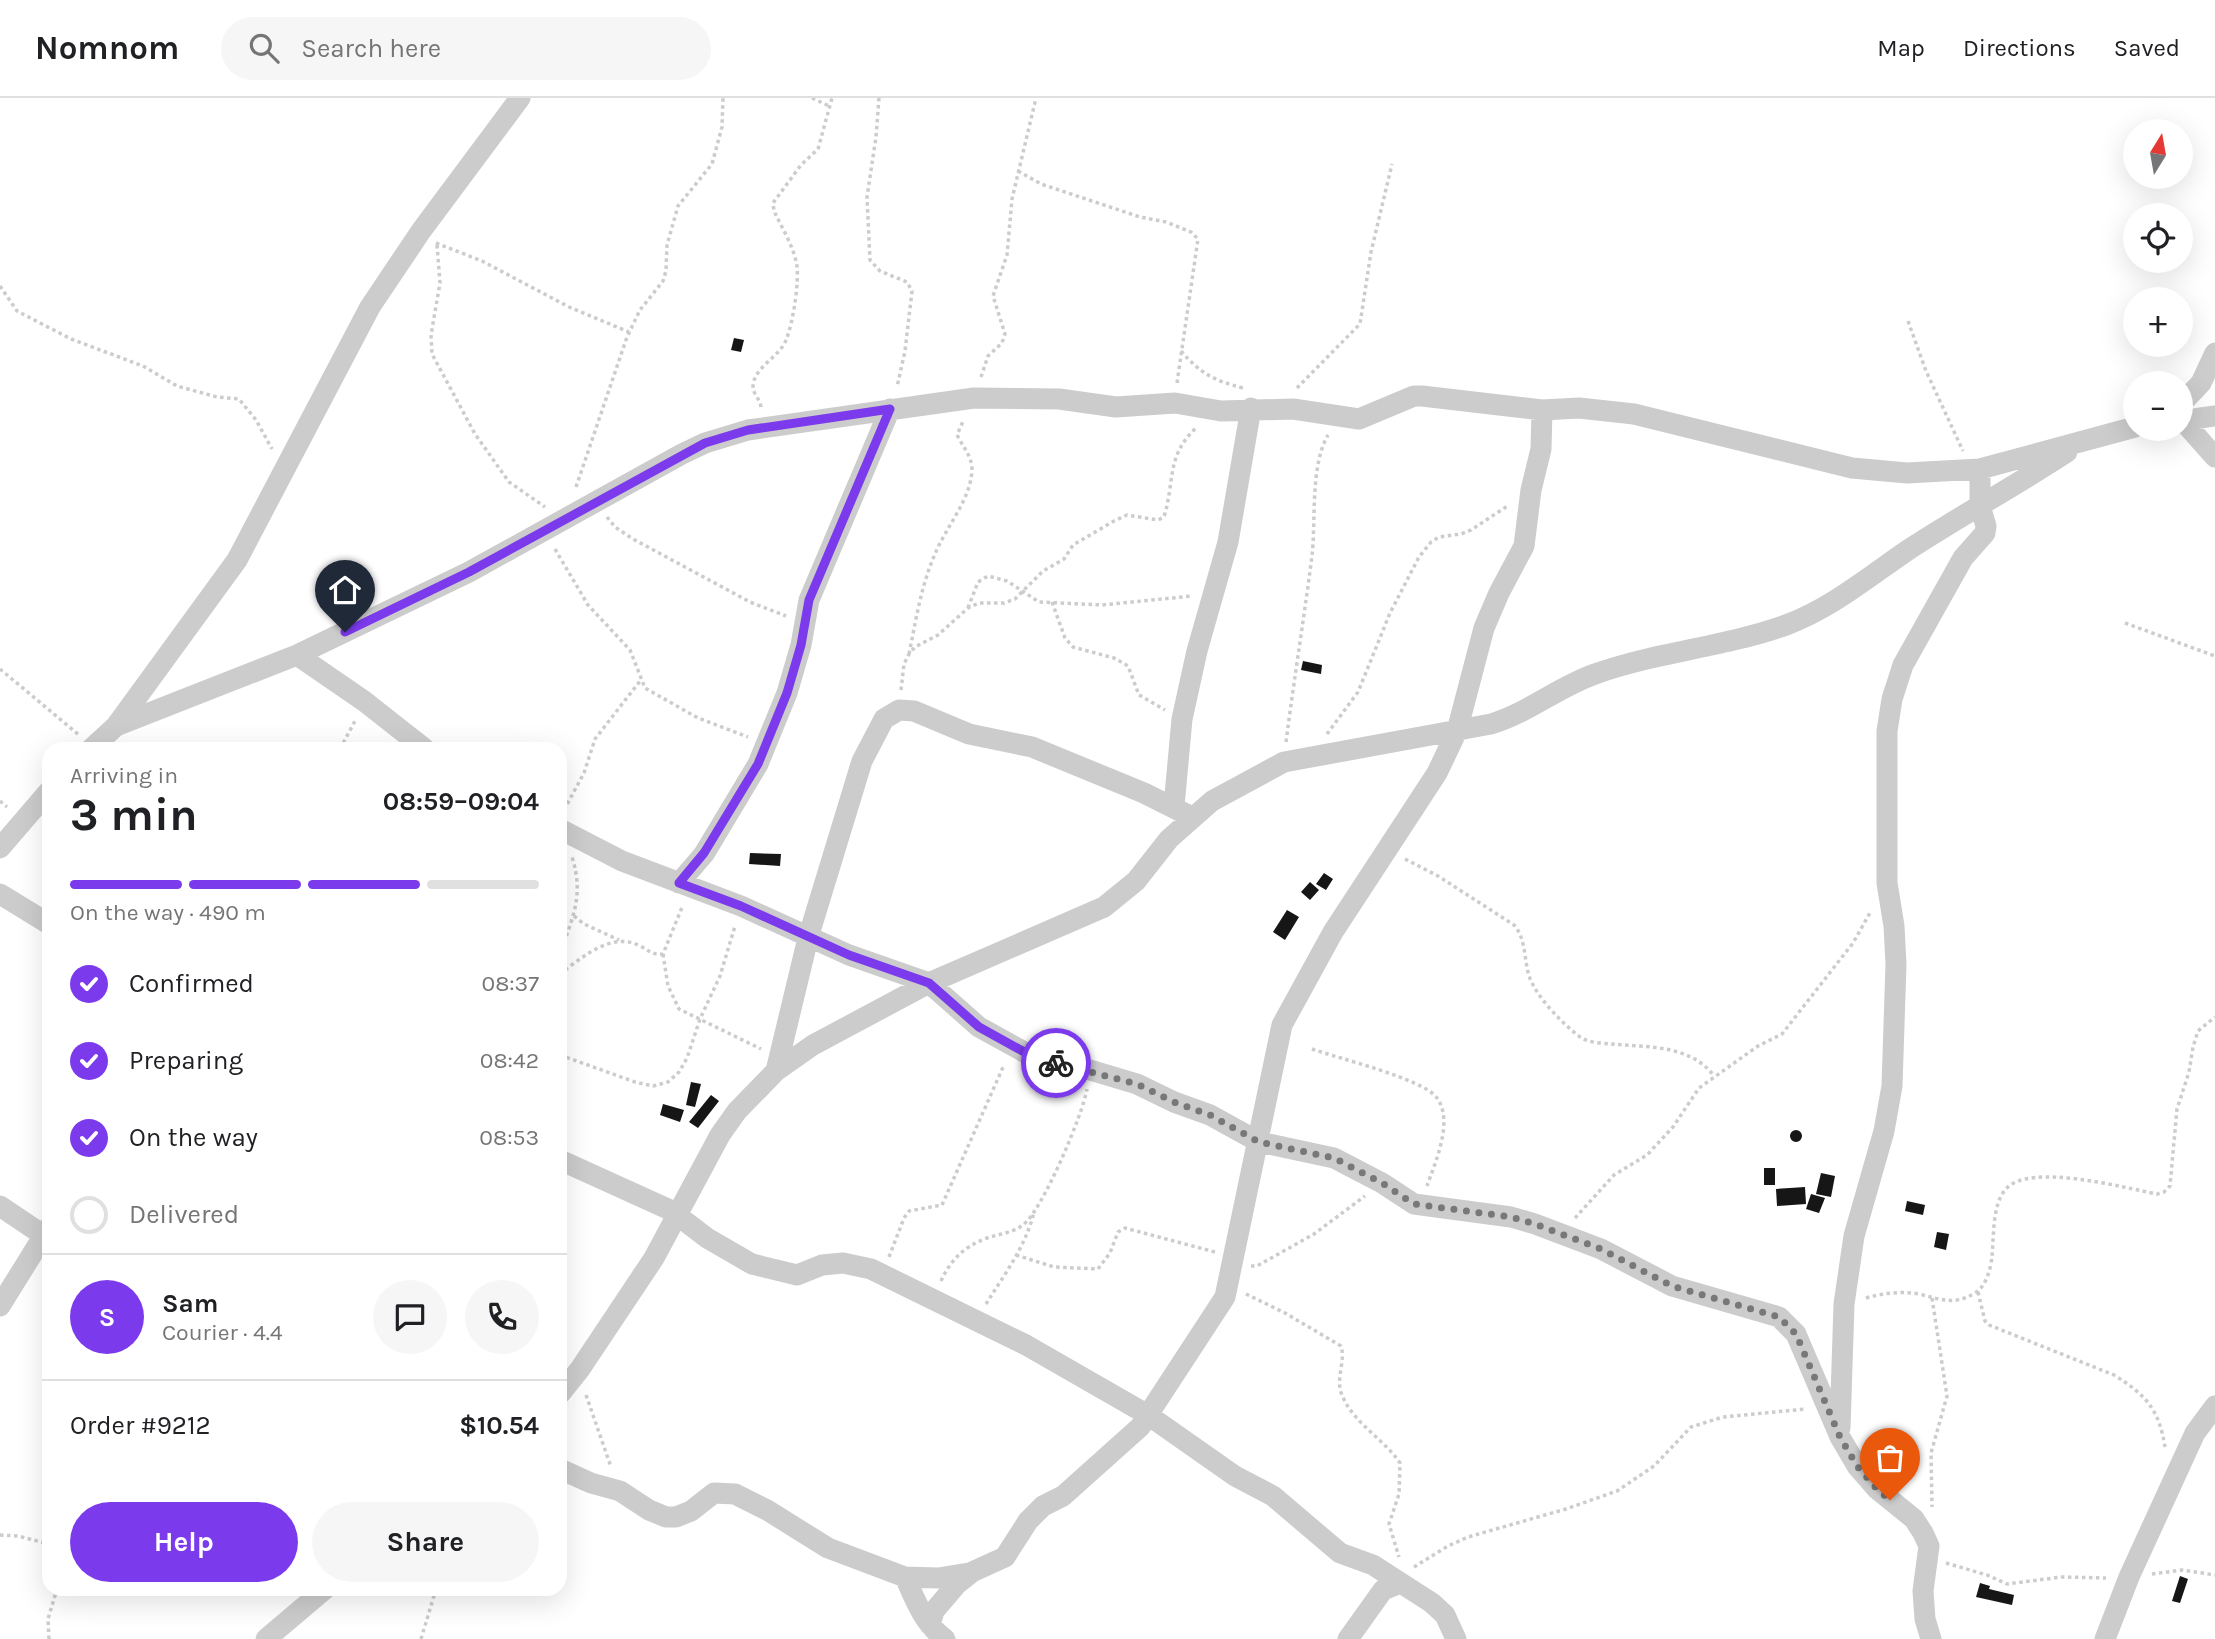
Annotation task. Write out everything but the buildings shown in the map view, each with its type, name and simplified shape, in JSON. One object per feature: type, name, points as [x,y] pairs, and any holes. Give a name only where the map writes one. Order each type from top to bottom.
[{"type":"street","points":[[99,742],[116,726],[237,560],[370,307],[428,237],[520,98]]},
{"type":"street","points":[[2193,396],[2215,353]]},
{"type":"street","points":[[116,726],[298,655],[469,572],[705,443],[755,429],[890,409],[974,398],[1059,399],[1116,407],[1175,403],[1221,411],[1247,398],[1293,409],[1364,419],[1422,396],[1542,410],[1565,407],[1634,414],[1875,472],[1907,474],[1976,469],[2123,430]]},
{"type":"street","points":[[567,1385],[654,1258],[720,1135],[777,1065],[929,983],[1069,924],[1111,903],[1136,881],[1169,839],[1183,812],[1182,719],[1228,542],[1247,398]]},
{"type":"street","points":[[684,885],[732,810],[766,744],[787,693],[801,645],[809,600],[890,409]]},
{"type":"street","points":[[567,1472],[591,1483],[620,1491],[649,1510],[666,1517],[676,1517],[691,1511],[714,1493],[735,1494],[767,1510],[828,1548],[905,1577],[938,1578],[972,1572],[1005,1557],[1027,1521],[1043,1506],[1063,1496],[1140,1427],[1226,1297],[1282,1025],[1333,932],[1437,773],[1457,731],[1484,628],[1499,593],[1522,553],[1531,490],[1541,449],[1542,410]]},
{"type":"street","points":[[2193,415],[2215,416]]},
{"type":"street","points":[[2193,430],[2215,457]]},
{"type":"street","points":[[777,1065],[808,938],[862,761],[884,719],[899,710],[914,711],[969,734],[1032,747],[1183,812],[1212,801],[1284,762],[1507,720],[1565,685],[1603,671],[1728,642],[1788,624],[1842,596],[2083,442]]},
{"type":"street","points":[[1840,1437],[1844,1304],[1854,1236],[1884,1131],[1892,1086],[1896,964],[1894,926],[1887,883],[1886,731],[1892,699],[1903,665],[1963,558],[1985,533],[1976,469]]},
{"type":"street","points":[[298,655],[365,701],[416,742]]},
{"type":"street","points":[[0,848],[42,799]]},
{"type":"street","points":[[567,829],[622,861],[741,906],[808,938],[929,983],[979,1027],[1037,1059],[1090,1070],[1137,1084],[1174,1102],[1210,1115],[1259,1142],[1334,1158],[1382,1183],[1406,1201],[1511,1217],[1601,1249],[1672,1286],[1779,1317],[1796,1334],[1840,1437],[1857,1466],[1877,1489],[1914,1519],[1929,1546],[1923,1591],[1925,1619],[1931,1639]]},
{"type":"street","points":[[0,894],[42,920]]},
{"type":"street","points":[[567,1163],[678,1214],[731,1254],[772,1271],[797,1275],[822,1265],[843,1263],[871,1269],[1026,1345],[1147,1415],[1235,1476],[1289,1507],[1340,1553],[1367,1562],[1420,1596],[1445,1615],[1456,1639]]},
{"type":"street","points":[[0,1206],[42,1231]]},
{"type":"street","points":[[0,1306],[42,1242]]},
{"type":"street","points":[[2105,1639],[2129,1577],[2195,1433],[2215,1406]]},
{"type":"street","points":[[937,1632],[934,1611],[946,1594],[972,1572]]},
{"type":"street","points":[[905,1577],[937,1632]]},
{"type":"street","points":[[1348,1639],[1393,1578]]},
{"type":"street","points":[[266,1639],[317,1596]]},
{"type":"path","points":[[723,98],[722,127],[712,164],[678,206],[667,245],[663,281],[640,310],[629,332],[557,522],[556,551],[588,605],[630,650],[645,688],[676,706],[766,744]]},
{"type":"path","points":[[812,98],[830,106]]},
{"type":"path","points":[[755,429],[761,406],[753,391],[754,382],[761,370],[778,356],[786,340],[797,279],[797,265],[773,203],[801,165],[818,149],[832,98]]},
{"type":"path","points":[[879,98],[867,197],[870,260],[880,271],[907,282],[912,291],[905,351],[890,409]]},
{"type":"path","points":[[909,654],[925,580],[935,552],[968,487],[972,470],[971,458],[957,435],[974,398],[988,356],[1002,343],[1005,334],[993,296],[1007,255],[1018,171],[1036,98]]},
{"type":"path","points":[[1294,391],[1360,324],[1371,252],[1392,164]]},
{"type":"path","points":[[1018,171],[1041,184],[1140,217],[1166,222],[1191,232],[1198,239],[1175,403]]},
{"type":"path","points":[[428,237],[482,261],[569,307],[629,332]]},
{"type":"path","points":[[428,237],[440,283],[431,335],[432,354],[475,434],[509,482],[545,508],[557,522]]},
{"type":"path","points":[[0,286],[18,311],[71,339],[143,366],[177,386],[217,397],[239,398],[256,420],[285,472]]},
{"type":"path","points":[[1908,321],[1926,371],[1976,469]]},
{"type":"path","points":[[1181,351],[1209,377],[1247,398]]},
{"type":"path","points":[[899,710],[904,664],[909,654],[915,647],[938,635],[968,608],[979,603],[1004,603],[1024,593],[1043,571],[1064,559],[1073,545],[1114,521],[1128,515],[1158,520],[1164,517],[1171,494],[1174,458],[1181,442],[1199,425],[1221,411]]},
{"type":"path","points":[[1284,762],[1312,556],[1318,476],[1324,442],[1339,416]]},
{"type":"path","points":[[1311,755],[1358,692],[1390,613],[1419,557],[1431,542],[1438,537],[1461,534],[1489,521],[1531,490]]},
{"type":"path","points":[[594,502],[615,527],[633,539],[750,602],[805,622]]},
{"type":"path","points":[[968,608],[978,582],[988,576],[1007,581],[1038,602],[1102,605],[1138,603],[1214,592]]},
{"type":"path","points":[[1052,602],[1065,638],[1073,647],[1114,658],[1128,666],[1139,695],[1182,719]]},
{"type":"path","points":[[2125,624],[2215,656]]},
{"type":"path","points":[[0,669],[86,742]]},
{"type":"path","points":[[567,812],[596,739],[640,681]]},
{"type":"path","points":[[344,742],[365,701]]},
{"type":"path","points":[[567,844],[579,890],[567,936]]},
{"type":"path","points":[[1388,850],[1438,876],[1514,925],[1521,937],[1530,979],[1562,1020],[1583,1040],[1678,1051],[1693,1056],[1707,1066],[1714,1076]]},
{"type":"path","points":[[1559,1235],[1614,1175],[1647,1155],[1673,1127],[1699,1088],[1758,1046],[1782,1034],[1853,943],[1887,883]]},
{"type":"path","points":[[684,885],[663,954],[673,1002],[678,1009],[700,1019],[777,1065]]},
{"type":"path","points":[[567,1057],[653,1086],[668,1082],[679,1072],[687,1058],[700,1019],[720,976],[741,906]]},
{"type":"path","points":[[574,916],[584,924],[620,940],[637,944],[658,955],[663,954]]},
{"type":"path","points":[[567,969],[580,959],[620,940]]},
{"type":"path","points":[[1844,1304],[1880,1294],[1901,1292],[1960,1301],[1978,1292],[1990,1269],[1998,1204],[2006,1188],[2013,1184],[2040,1177],[2091,1181],[2157,1194],[2164,1192],[2169,1186],[2175,1122],[2193,1047],[2198,1031],[2215,1017]]},
{"type":"path","points":[[883,1275],[909,1211],[942,1205],[947,1197],[1012,1047]]},
{"type":"path","points":[[1312,1048],[1419,1086],[1437,1098],[1442,1108],[1444,1129],[1420,1205]]},
{"type":"path","points":[[933,1300],[955,1257],[968,1247],[1024,1225],[1058,1166],[1082,1111],[1090,1070]]},
{"type":"path","points":[[1016,1255],[1054,1268],[1098,1269],[1110,1253],[1118,1232],[1125,1228],[1232,1258],[1240,1265],[1257,1266],[1314,1234],[1382,1183]]},
{"type":"path","points":[[976,1321],[1016,1255],[1030,1228],[1034,1210]]},
{"type":"path","points":[[1227,1286],[1284,1313],[1341,1346],[1343,1354],[1339,1371],[1343,1399],[1373,1437],[1400,1463],[1399,1494],[1391,1514],[1390,1530],[1393,1578]]},
{"type":"path","points":[[1978,1292],[1985,1321],[1989,1325],[2114,1375],[2150,1402],[2157,1413],[2174,1479]]},
{"type":"path","points":[[1932,1298],[1947,1396],[1931,1453],[1933,1529],[1929,1546],[1950,1566],[1987,1575],[2007,1584],[2062,1577],[2129,1577],[2182,1570],[2215,1575]]},
{"type":"path","points":[[580,1369],[591,1411],[620,1491]]},
{"type":"path","points":[[1420,1596],[1406,1572],[1448,1546],[1617,1490],[1654,1465],[1691,1427],[1723,1417],[1828,1407]]},
{"type":"path","points":[[0,1535],[42,1542]]},
{"type":"path","points":[[49,1639],[48,1619],[55,1596]]},
{"type":"path","points":[[421,1639],[434,1596]]},
{"type":"way so far","points":[[1056,1063],[1137,1084],[1174,1102],[1210,1115],[1259,1142],[1334,1158],[1382,1183],[1414,1204],[1511,1217],[1535,1224],[1601,1249],[1672,1286],[1779,1317],[1788,1323],[1796,1334],[1840,1437],[1857,1466],[1890,1500]]},
{"type":"route","points":[[345,632],[469,572],[705,443],[748,430],[890,409],[809,600],[801,645],[787,693],[758,764],[704,853],[679,883],[741,906],[849,955],[929,983],[979,1027],[1037,1059],[1056,1063]]}]
